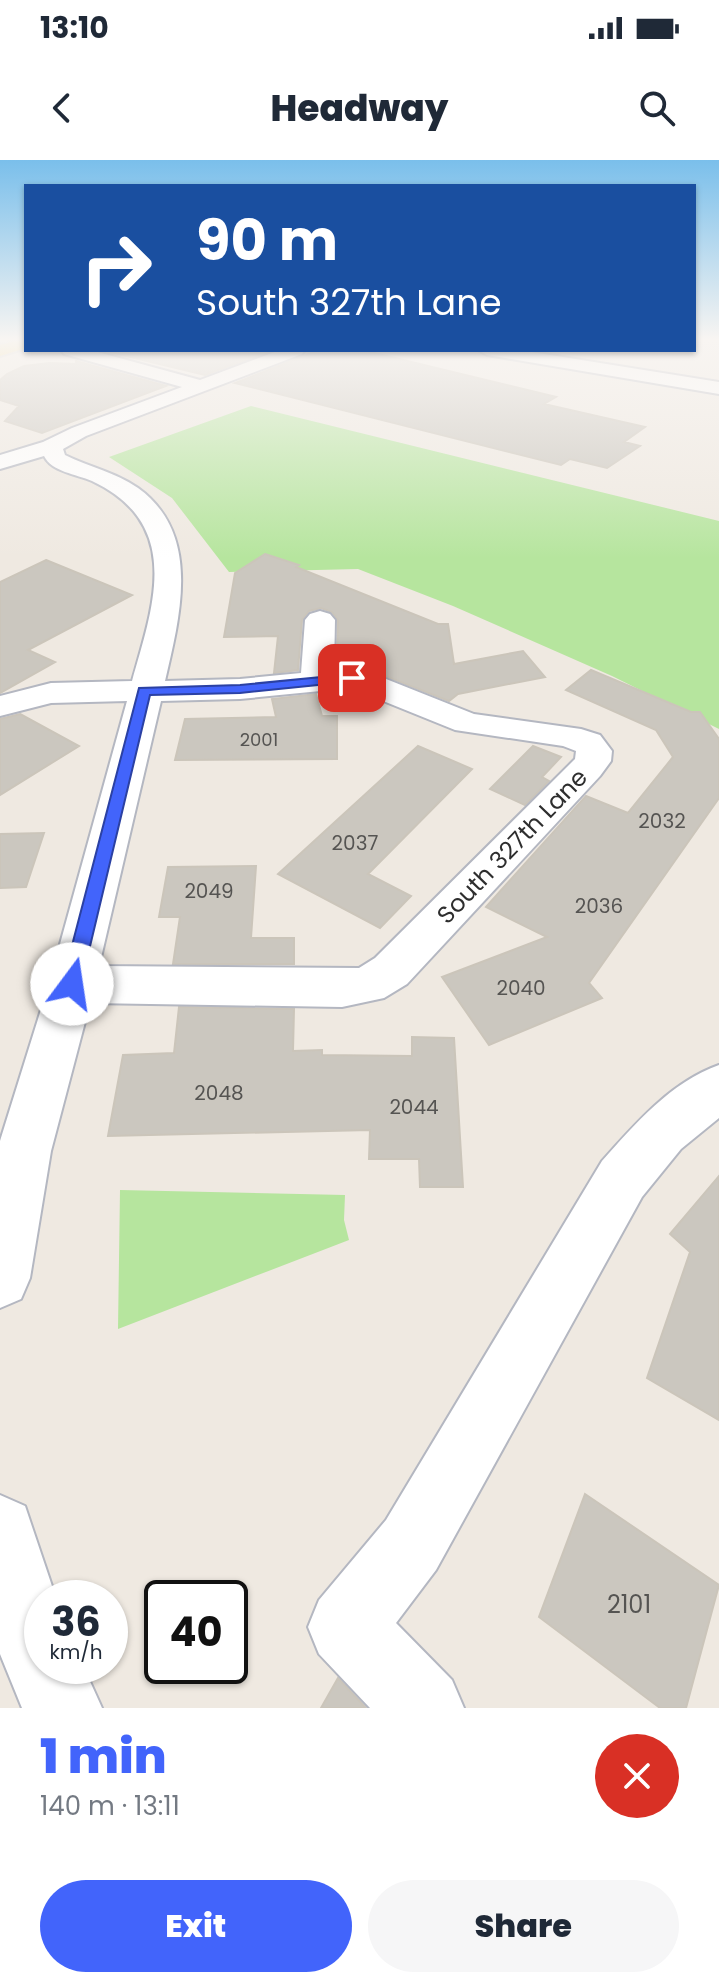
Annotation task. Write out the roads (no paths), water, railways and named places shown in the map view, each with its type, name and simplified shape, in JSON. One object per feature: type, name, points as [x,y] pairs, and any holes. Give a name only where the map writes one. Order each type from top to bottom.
[{"type":"street","points":[[0,462],[51,447],[79,432],[129,413]]},
{"type":"street","points":[[0,1278],[24,1151],[72,984],[164,621],[170,571],[164,537],[134,498],[106,479],[56,459],[51,447]]},
{"type":"street","points":[[317,682],[320,620]]},
{"type":"street","name":"South 327th Lane","points":[[0,706],[47,693],[240,689],[360,679],[467,723],[580,739],[593,748],[593,761],[394,968],[371,984],[352,988],[72,984]]},
{"type":"street","points":[[424,1708],[346,1627],[411,1545],[622,1179],[662,1132],[719,1087]]},
{"type":"street","points":[[0,1531],[8,1568],[24,1614]]},
{"type":"street","points":[[51,1684],[62,1708]]}]
